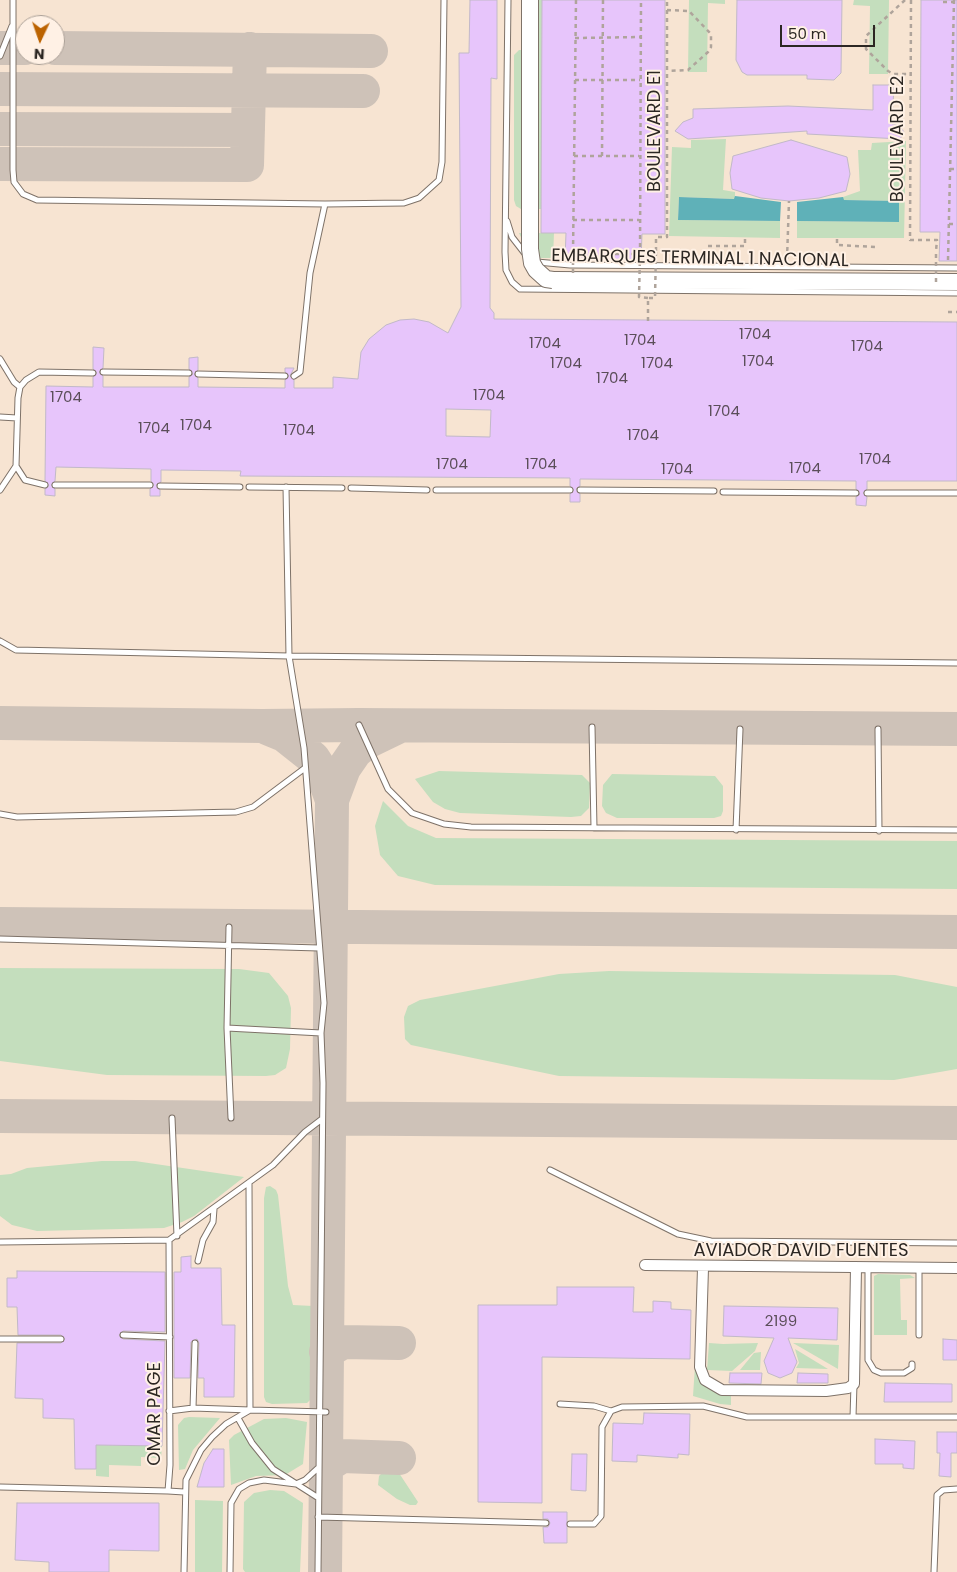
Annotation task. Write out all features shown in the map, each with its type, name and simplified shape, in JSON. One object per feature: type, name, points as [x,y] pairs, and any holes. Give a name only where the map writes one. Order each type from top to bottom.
[{"type":"highway","name":"EMBARQUES TERMINAL 1 NACIONAL","points":[[530,0],[530,249],[532,263],[536,270],[546,279],[957,282]]},
{"type":"street","name":"AVIADOR DAVID FUENTES","points":[[645,1265],[703,1268],[957,1268]]},
{"type":"street","points":[[703,1268],[700,1367],[709,1384],[729,1391],[841,1390],[854,1384],[856,1267]]},
{"type":"lane","points":[[14,0],[13,170],[14,182],[23,194],[37,200],[325,204],[404,203],[419,198],[439,180],[442,162],[444,0]]},
{"type":"lane","points":[[508,0],[506,270],[512,282],[520,289],[957,292]]},
{"type":"lane","points":[[0,56],[13,23]]},
{"type":"lane","points":[[294,376],[300,372],[310,273],[325,204]]},
{"type":"lane","points":[[505,216],[518,247],[529,259],[544,264],[957,268]]},
{"type":"lane","points":[[0,359],[14,382],[20,387]]},
{"type":"lane","points":[[0,490],[16,466],[20,387],[26,380],[39,372],[93,372]]},
{"type":"lane","points":[[103,372],[189,374]]},
{"type":"lane","points":[[198,374],[285,376]]},
{"type":"lane","points":[[0,417],[17,418]]},
{"type":"lane","points":[[16,466],[25,480],[45,485]]},
{"type":"lane","points":[[55,485],[150,485]]},
{"type":"lane","points":[[160,486],[240,487]]},
{"type":"lane","points":[[249,487],[342,488]]},
{"type":"lane","points":[[286,487],[289,656],[305,768],[324,1003],[322,1033],[317,1497],[318,1572]]},
{"type":"lane","points":[[351,488],[427,490]]},
{"type":"lane","points":[[436,490],[570,490]]},
{"type":"lane","points":[[580,490],[714,492]]},
{"type":"lane","points":[[723,492],[856,493]]},
{"type":"lane","points":[[867,493],[957,493]]},
{"type":"lane","points":[[0,641],[16,650],[289,656],[957,663]]},
{"type":"lane","points":[[359,725],[388,789],[412,813],[444,824],[471,827],[957,830]]},
{"type":"lane","points":[[592,727],[594,828]]},
{"type":"lane","points":[[736,830],[740,729]]},
{"type":"lane","points":[[878,729],[879,830]]},
{"type":"lane","points":[[0,814],[17,817],[236,812],[253,807],[305,768]]},
{"type":"lane","points":[[229,927],[227,944],[227,1028],[231,1118]]},
{"type":"lane","points":[[0,939],[319,948]]},
{"type":"lane","points":[[227,1028],[322,1033]]},
{"type":"lane","points":[[172,1118],[177,1236]]},
{"type":"lane","points":[[0,1242],[169,1240],[249,1184],[273,1165],[305,1132],[322,1119]]},
{"type":"lane","points":[[550,1170],[678,1234],[711,1241],[957,1243]]},
{"type":"lane","points":[[249,1184],[250,1410]]},
{"type":"lane","points":[[198,1261],[203,1240],[213,1222],[214,1209]]},
{"type":"lane","name":"OMAR PAGE","points":[[169,1240],[168,1491],[184,1492]]},
{"type":"lane","points":[[868,1267],[868,1360],[874,1370],[882,1373],[904,1373],[912,1368],[912,1364]]},
{"type":"lane","points":[[919,1268],[919,1335]]},
{"type":"lane","points":[[122,1335],[170,1337]]},
{"type":"lane","points":[[0,1339],[61,1339]]},
{"type":"lane","points":[[193,1408],[195,1343]]},
{"type":"lane","points":[[853,1417],[854,1384]]},
{"type":"lane","points":[[841,1390],[850,1396],[853,1406]]},
{"type":"lane","points":[[560,1404],[594,1406],[611,1412]]},
{"type":"lane","points":[[570,1524],[594,1524],[601,1516],[602,1427],[611,1412],[622,1407],[703,1406],[740,1416],[957,1416]]},
{"type":"lane","points":[[169,1411],[193,1408],[326,1412]]},
{"type":"lane","points":[[184,1572],[184,1492],[186,1480],[201,1450],[226,1424],[250,1410]]},
{"type":"lane","points":[[238,1418],[252,1443],[273,1469],[317,1497]]},
{"type":"lane","points":[[230,1572],[231,1503],[238,1490],[249,1483],[264,1480],[296,1484],[305,1480],[318,1468]]},
{"type":"lane","points":[[0,1487],[168,1491]]},
{"type":"lane","points":[[934,1572],[937,1495],[942,1490],[957,1489]]},
{"type":"lane","points":[[318,1517],[546,1523]]},
{"type":"path","points":[[573,273],[576,0]]},
{"type":"path","points":[[602,0],[602,156]]},
{"type":"path","points":[[641,0],[640,254],[647,281],[655,298],[639,298],[647,281]]},
{"type":"path","name":"BOULEVARD E1","points":[[647,281],[656,251],[656,237],[667,238],[667,0]]},
{"type":"path","points":[[905,0],[869,31],[866,36],[866,49],[888,71],[894,74],[911,74]]},
{"type":"path","name":"BOULEVARD E2","points":[[911,0],[910,240],[937,240],[936,282]]},
{"type":"path","points":[[943,2],[955,1],[952,50],[948,260]]},
{"type":"path","points":[[668,10],[689,11],[711,34],[711,47],[708,52],[688,70],[668,70]]},
{"type":"path","points":[[575,38],[641,37]]},
{"type":"path","points":[[952,50],[957,50]]},
{"type":"path","points":[[903,86],[904,74]]},
{"type":"path","points":[[575,80],[640,80]]},
{"type":"path","points":[[951,94],[957,94]]},
{"type":"path","points":[[574,156],[639,156]]},
{"type":"path","points":[[950,169],[957,168]]},
{"type":"path","points":[[786,266],[789,201]]},
{"type":"path","points":[[573,220],[640,220]]},
{"type":"path","points":[[948,224],[957,224]]},
{"type":"path","points":[[708,246],[745,246],[745,238]]},
{"type":"path","points":[[837,239],[837,245],[875,247]]},
{"type":"path","points":[[574,254],[640,254]]},
{"type":"path","points":[[648,298],[648,321]]},
{"type":"path","points":[[948,312],[957,312]]},
{"type":"shaded area","points":[[0,0],[957,0],[957,1572],[0,1572]]},
{"type":"green space","points":[[535,0],[542,0],[541,209],[521,209],[516,206],[514,200],[514,55],[519,50],[536,50]]},
{"type":"green space","points":[[689,0],[725,0],[725,4],[708,3],[707,72],[688,72]]},
{"type":"green space","points":[[854,0],[889,0],[888,74],[869,74],[870,6],[853,5]]},
{"type":"green space","points":[[726,139],[723,190],[735,192],[735,199],[679,197],[678,220],[780,221],[780,238],[669,236],[672,147],[691,148],[691,140]]},
{"type":"green space","points":[[906,141],[904,238],[797,238],[797,221],[899,222],[899,201],[843,200],[843,197],[860,191],[858,150],[871,150],[872,143]]},
{"type":"green space","points":[[519,233],[554,233],[553,258],[536,258],[528,252]]},
{"type":"green space","points":[[439,771],[582,775],[590,783],[589,808],[581,816],[571,817],[460,813],[445,809],[433,802],[415,779]]},
{"type":"green space","points":[[612,774],[715,776],[723,786],[723,811],[721,816],[714,818],[617,818],[606,813],[602,806],[603,785]]},
{"type":"green space","points":[[383,801],[408,826],[436,838],[957,841],[957,889],[435,885],[398,876],[380,855],[375,826]]},
{"type":"green space","points":[[0,968],[239,969],[269,973],[288,996],[291,1008],[290,1049],[286,1068],[275,1075],[266,1076],[107,1075],[0,1061]]},
{"type":"green space","points":[[609,971],[895,975],[957,987],[957,1069],[894,1080],[559,1076],[411,1045],[405,1039],[404,1017],[408,1006],[420,1000],[559,974]]},
{"type":"green space","points":[[102,1161],[135,1161],[244,1177],[194,1216],[164,1228],[37,1231],[12,1225],[0,1216],[0,1175],[11,1174],[27,1168]]},
{"type":"green space","points":[[270,1186],[276,1190],[278,1195],[288,1286],[293,1305],[313,1306],[313,1397],[307,1403],[272,1404],[266,1402],[264,1397],[264,1198],[266,1187]]},
{"type":"green space","points":[[878,1274],[910,1275],[915,1278],[900,1279],[901,1320],[907,1320],[907,1335],[874,1335],[874,1276]]},
{"type":"green space","points":[[709,1343],[758,1343],[755,1351],[732,1371],[707,1370]]},
{"type":"green space","points":[[793,1343],[839,1345],[838,1369]]},
{"type":"green space","points":[[795,1349],[828,1369],[796,1368],[799,1363]]},
{"type":"green space","points":[[761,1352],[760,1370],[740,1370],[754,1353]]},
{"type":"green space","points":[[695,1366],[701,1383],[720,1393],[731,1394],[731,1405],[720,1404],[693,1396]]},
{"type":"green space","points":[[184,1418],[220,1418],[193,1450],[185,1469],[179,1470],[178,1425]]},
{"type":"green space","points":[[286,1418],[307,1422],[303,1464],[285,1475],[256,1476],[231,1485],[229,1440],[234,1435],[264,1419]]},
{"type":"green space","points":[[96,1445],[162,1446],[161,1458],[141,1457],[141,1466],[109,1465],[109,1477],[96,1476]]},
{"type":"green space","points":[[393,1471],[399,1473],[418,1502],[416,1505],[410,1505],[397,1499],[378,1485],[379,1476],[383,1472]]},
{"type":"green space","points":[[270,1490],[284,1491],[303,1503],[300,1572],[245,1572],[243,1569],[244,1502],[254,1493]]},
{"type":"green space","points":[[195,1500],[223,1501],[222,1572],[195,1572]]},
{"type":"water","points":[[735,196],[781,202],[780,221],[678,220],[679,197],[734,199]]},
{"type":"water","points":[[843,197],[844,200],[899,201],[899,222],[797,221],[797,202]]},
{"type":"building","points":[[470,0],[497,0],[497,79],[491,78],[490,308],[494,313],[494,319],[957,322],[957,481],[867,481],[867,489],[863,493],[867,497],[866,506],[856,505],[856,497],[860,494],[856,489],[856,481],[580,479],[580,486],[576,489],[580,494],[580,502],[570,502],[570,494],[574,490],[570,486],[570,478],[240,476],[241,471],[161,470],[161,482],[156,485],[160,490],[160,496],[150,496],[150,489],[154,485],[151,481],[151,469],[56,467],[55,481],[51,485],[55,489],[55,496],[45,495],[45,489],[49,486],[45,481],[46,386],[93,387],[93,377],[97,373],[93,369],[93,347],[104,348],[103,368],[99,372],[103,376],[103,387],[189,387],[189,377],[193,374],[189,369],[189,358],[198,357],[198,370],[194,374],[198,378],[198,387],[285,388],[285,380],[289,376],[285,372],[285,368],[294,368],[290,376],[294,380],[294,388],[333,388],[333,377],[358,379],[361,352],[369,339],[386,325],[400,320],[414,319],[429,322],[448,333],[461,307],[459,53],[469,53]],"holes":[[[446,409],[491,410],[490,437],[446,436]]]},
{"type":"building","points":[[542,0],[665,0],[665,234],[642,234],[641,260],[565,260],[566,233],[541,233]]},
{"type":"building","points":[[737,0],[842,0],[841,73],[834,80],[807,79],[807,75],[747,75],[742,72],[736,60]]},
{"type":"building","points":[[921,0],[957,0],[957,261],[939,261],[940,232],[920,232]]},
{"type":"building","points":[[873,85],[894,85],[892,124],[899,125],[904,132],[900,139],[807,134],[807,131],[688,139],[675,131],[683,122],[693,118],[693,109],[788,106],[873,110]]},
{"type":"building","points":[[791,140],[847,157],[850,174],[846,191],[819,198],[789,201],[761,198],[732,189],[730,173],[733,156]]},
{"type":"building","points":[[191,1256],[191,1268],[221,1268],[222,1325],[235,1325],[234,1397],[204,1397],[204,1378],[198,1378],[199,1343],[197,1339],[191,1342],[190,1378],[174,1378],[174,1272],[181,1272],[181,1257]]},
{"type":"building","points":[[17,1271],[165,1272],[165,1332],[123,1331],[119,1335],[123,1339],[165,1341],[162,1446],[96,1445],[96,1469],[75,1469],[74,1419],[43,1418],[43,1399],[15,1398],[17,1343],[61,1343],[65,1339],[61,1335],[18,1335],[17,1307],[7,1307],[7,1278],[17,1278]]},
{"type":"building","points":[[557,1287],[634,1287],[633,1312],[653,1312],[653,1301],[671,1302],[671,1309],[691,1310],[690,1359],[542,1357],[542,1503],[478,1502],[478,1305],[557,1305]]},
{"type":"building","points":[[724,1306],[838,1308],[837,1340],[788,1338],[797,1362],[792,1373],[780,1378],[768,1373],[764,1361],[774,1338],[723,1336]]},
{"type":"building","points":[[943,1339],[957,1340],[957,1360],[943,1360]]},
{"type":"building","points":[[730,1373],[762,1373],[761,1384],[729,1383]]},
{"type":"building","points":[[798,1373],[828,1374],[828,1383],[797,1383]]},
{"type":"building","points":[[885,1383],[952,1384],[952,1402],[884,1402]]},
{"type":"building","points":[[644,1413],[690,1414],[689,1455],[678,1454],[678,1458],[637,1455],[637,1462],[612,1461],[613,1423],[643,1424]]},
{"type":"building","points":[[937,1432],[957,1432],[957,1453],[951,1453],[951,1477],[939,1476],[940,1453],[937,1453]]},
{"type":"building","points":[[875,1439],[915,1441],[914,1469],[903,1468],[903,1464],[875,1464]]},
{"type":"building","points":[[213,1449],[224,1449],[224,1487],[197,1487],[204,1463]]},
{"type":"building","points":[[572,1454],[587,1454],[586,1491],[571,1490]]},
{"type":"building","points":[[17,1503],[159,1503],[159,1551],[109,1550],[109,1572],[49,1572],[49,1562],[15,1560]]},
{"type":"building","points":[[543,1512],[567,1512],[567,1543],[544,1543],[543,1527],[548,1527],[550,1523],[548,1519],[543,1519]]},
{"type":"taxiway","points":[[0,48],[15,48]]},
{"type":"taxiway","points":[[65,48],[371,51]]},
{"type":"taxiway","points":[[0,164],[247,165],[250,49]]},
{"type":"taxiway","points":[[0,89],[363,91]]},
{"type":"taxiway","points":[[0,129],[248,130]]},
{"type":"taxiway","points":[[0,723],[957,729]]},
{"type":"taxiway","points":[[325,1572],[332,800],[344,768],[355,752],[367,742],[398,727]]},
{"type":"taxiway","points":[[267,728],[284,735],[313,758],[322,772],[332,800]]},
{"type":"taxiway","points":[[0,924],[957,932]]},
{"type":"taxiway","points":[[0,1116],[957,1123]]},
{"type":"taxiway","points":[[326,1352],[343,1342],[399,1343]]},
{"type":"taxiway","points":[[326,1466],[342,1456],[399,1458]]}]
